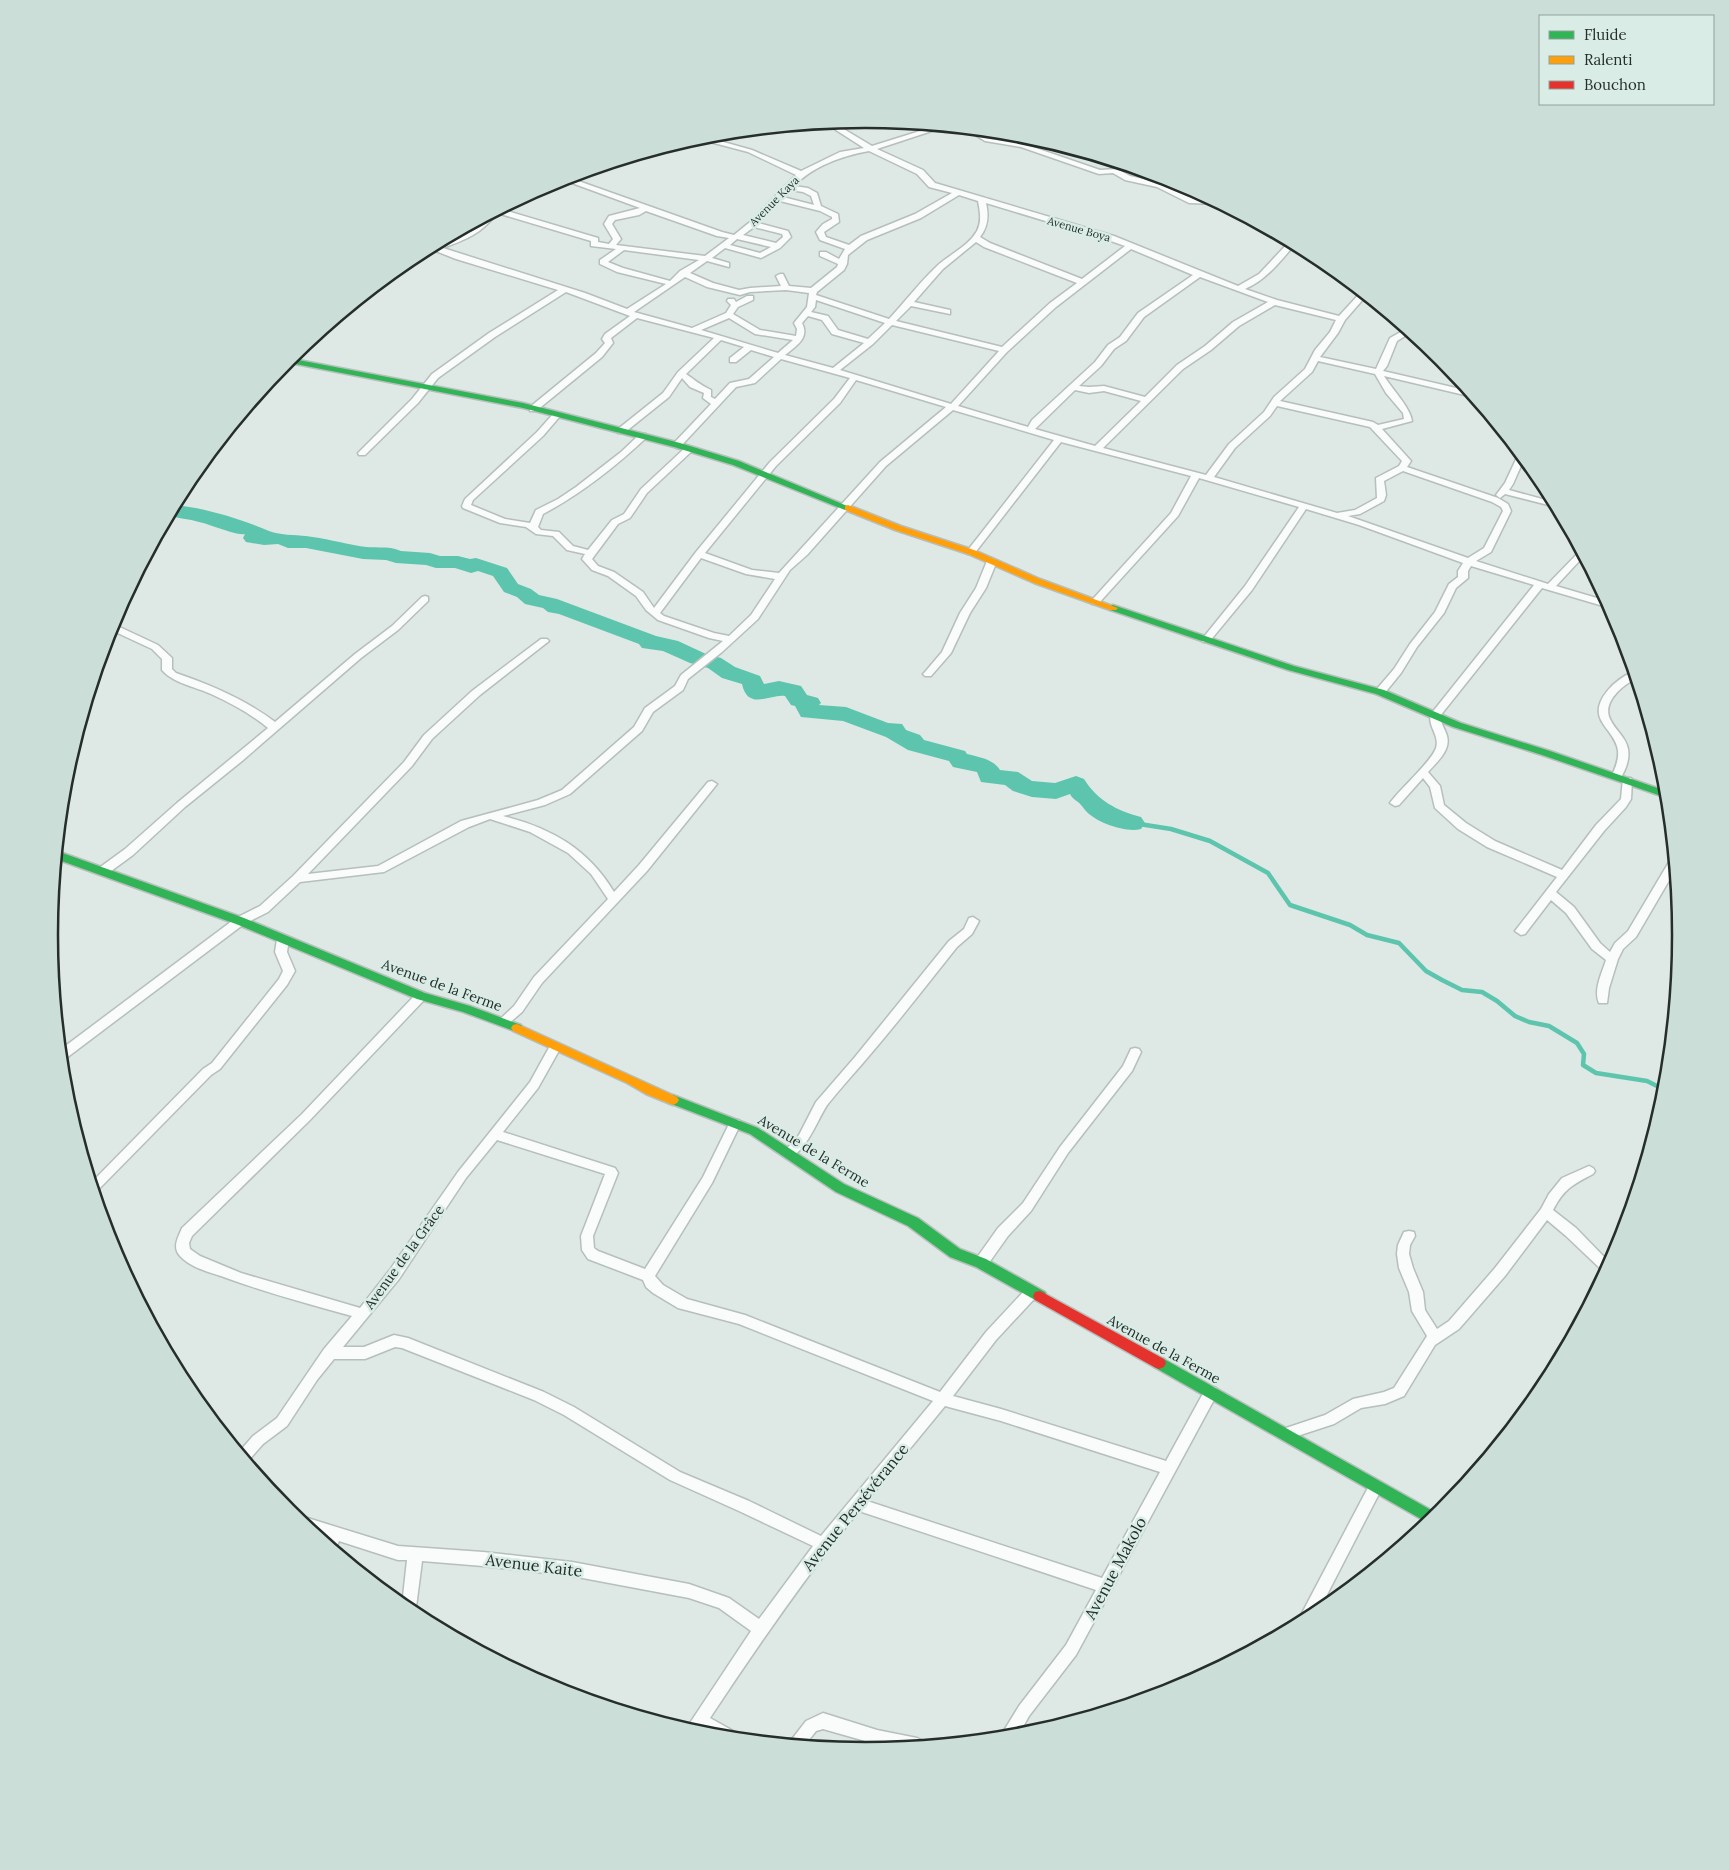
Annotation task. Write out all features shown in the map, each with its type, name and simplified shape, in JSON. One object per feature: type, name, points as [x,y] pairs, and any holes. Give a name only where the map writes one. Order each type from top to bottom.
[{"type":"street","name":"Avenue Boya","points":[[838,129],[896,163],[920,172],[930,185],[1131,245],[1199,274],[1274,302],[1341,319]]},
{"type":"street","name":"Avenue Kaya","points":[[533,409],[599,355],[607,346],[606,339],[608,336],[631,315],[683,274],[753,224],[801,174],[842,154],[928,131]]},
{"type":"street","points":[[982,137],[987,140],[1022,145],[1099,172],[1114,171],[1128,178],[1159,185],[1192,201],[1201,202]]},
{"type":"street","points":[[717,142],[750,151],[801,174]]},
{"type":"street","points":[[575,182],[720,234],[728,241],[761,256],[777,246],[788,235],[753,224]]},
{"type":"street","points":[[788,187],[805,190],[814,195],[820,208]]},
{"type":"street","points":[[813,294],[835,273],[842,264],[844,255],[850,248],[864,238],[918,216],[957,193]]},
{"type":"street","points":[[778,198],[820,208],[837,218],[820,232],[820,235],[823,238],[850,248]]},
{"type":"street","points":[[834,371],[870,342],[937,270],[976,238],[986,219],[982,201]]},
{"type":"street","points":[[611,246],[617,239],[608,224],[612,218],[636,213],[646,208]]},
{"type":"street","points":[[503,214],[571,231],[595,240],[594,244],[705,258],[726,265]]},
{"type":"street","points":[[453,241],[469,236],[486,223]]},
{"type":"street","points":[[728,241],[743,237],[777,246]]},
{"type":"street","points":[[976,238],[987,245],[1083,282]]},
{"type":"street","points":[[297,878],[380,869],[450,831],[477,819],[552,800],[566,792],[638,729],[649,710],[679,688],[684,677],[731,640],[755,617],[781,576],[883,464],[952,406],[1004,350],[1053,305],[1131,245]]},
{"type":"street","points":[[622,248],[603,262],[620,270],[671,283]]},
{"type":"street","points":[[1238,289],[1253,284],[1280,260],[1288,249]]},
{"type":"street","points":[[439,250],[459,258],[596,300],[631,315],[720,337],[1030,431],[1209,477],[1362,523],[1470,561],[1599,602]]},
{"type":"street","points":[[823,254],[842,264]]},
{"type":"street","points":[[683,274],[710,285],[740,293]]},
{"type":"street","points":[[1030,431],[1035,422],[1098,364],[1111,347],[1123,338],[1141,315],[1199,274]]},
{"type":"street","points":[[780,276],[786,288]]},
{"type":"street","points":[[735,306],[731,302],[746,290],[786,288],[813,294],[890,322],[1004,350]]},
{"type":"street","points":[[362,453],[419,397],[435,376],[492,335],[564,290]]},
{"type":"street","points":[[677,445],[733,385],[752,380],[799,339],[801,329],[798,323],[807,314],[814,301],[813,294]]},
{"type":"street","points":[[694,330],[729,315],[735,306],[750,298]]},
{"type":"street","points":[[1209,477],[1232,446],[1267,414],[1275,403],[1309,370],[1318,350],[1334,333],[1341,319],[1360,298]]},
{"type":"street","points":[[909,302],[947,312]]},
{"type":"street","points":[[1098,448],[1180,367],[1208,348],[1236,324],[1274,302]]},
{"type":"street","points":[[807,314],[830,320],[835,332],[870,342]]},
{"type":"street","points":[[729,315],[758,332],[799,339]]},
{"type":"street","points":[[1378,372],[1383,366],[1393,340],[1403,334]]},
{"type":"street","points":[[622,431],[666,395],[681,374],[720,337]]},
{"type":"street","points":[[733,360],[749,347]]},
{"type":"street","points":[[1315,358],[1461,392]]},
{"type":"street","points":[[296,362],[477,395],[689,448],[766,474],[898,528],[971,552],[1095,602],[1291,668],[1380,692],[1457,726],[1621,778],[1658,792]]},
{"type":"street","points":[[1377,428],[1408,421],[1407,413],[1389,391],[1378,372]]},
{"type":"street","points":[[681,374],[690,380],[693,385],[708,392],[707,398],[716,403]]},
{"type":"street","points":[[655,613],[699,554],[773,464],[837,401],[854,378]]},
{"type":"street","points":[[1072,387],[1089,390],[1104,388],[1146,400]]},
{"type":"street","points":[[1275,403],[1370,424],[1377,428],[1407,461],[1402,468],[1379,480],[1381,499],[1357,512],[1336,515]]},
{"type":"street","points":[[557,415],[540,434],[469,499],[466,506],[502,521],[533,527],[539,532],[556,534],[570,548],[590,553]]},
{"type":"street","points":[[533,527],[539,512],[579,489],[624,454],[643,436]]},
{"type":"street","points":[[971,552],[1059,439]]},
{"type":"street","points":[[689,448],[644,491],[627,516],[615,522],[587,559],[595,568],[611,574],[640,594],[649,608],[655,613],[689,629],[731,640]]},
{"type":"street","points":[[1495,500],[1504,491],[1518,462]]},
{"type":"street","points":[[1380,692],[1398,671],[1439,613],[1452,586],[1463,578],[1463,571],[1470,561],[1488,550],[1497,528],[1507,515],[1508,510],[1495,500],[1402,468]]},
{"type":"street","points":[[1095,602],[1175,514],[1197,474]]},
{"type":"street","points":[[1504,491],[1545,502]]},
{"type":"street","points":[[1206,640],[1249,588],[1304,506]]},
{"type":"street","points":[[1357,512],[1362,523]]},
{"type":"street","points":[[699,554],[754,574],[781,576]]},
{"type":"street","points":[[1435,716],[1545,585],[1577,557]]},
{"type":"street","points":[[928,674],[946,653],[965,612],[981,588],[992,562]]},
{"type":"street","points":[[103,871],[129,852],[160,823],[358,656],[395,628],[425,598]]},
{"type":"street","points":[[118,629],[155,646],[167,658],[168,670],[173,675],[247,708],[262,716],[274,727]]},
{"type":"street","points":[[66,1052],[240,921],[264,909],[297,878],[408,764],[428,736],[476,693],[544,641]]},
{"type":"street","points":[[1521,931],[1600,828],[1626,799],[1621,778],[1625,752],[1602,714],[1603,708],[1619,684],[1630,678]]},
{"type":"street","points":[[1395,803],[1439,753],[1443,744],[1443,735],[1437,725],[1435,716]]},
{"type":"street","points":[[1423,772],[1435,786],[1439,806],[1462,826],[1491,844],[1563,875]]},
{"type":"street","points":[[503,1022],[518,1009],[538,980],[588,925],[643,868],[712,784]]},
{"type":"street","points":[[491,816],[524,827],[560,843],[574,852],[593,868],[614,900]]},
{"type":"street","name":"Avenue de la Ferme","points":[[61,857],[240,921],[421,996],[466,1008],[503,1022],[631,1080],[650,1091],[754,1131],[852,1194],[913,1222],[955,1253],[981,1263],[1031,1293],[1212,1392],[1426,1514]]},
{"type":"street","points":[[1603,1000],[1603,988],[1612,959],[1619,946],[1632,934],[1669,872]]},
{"type":"street","points":[[1550,893],[1570,910],[1596,946],[1612,959]]},
{"type":"street","points":[[789,1153],[803,1138],[820,1106],[837,1084],[876,1040],[953,944],[968,931],[972,921]]},
{"type":"street","points":[[97,1185],[157,1122],[216,1066],[283,982],[289,971],[281,952],[282,939]]},
{"type":"street","points":[[363,1314],[252,1281],[192,1260],[184,1252],[182,1243],[187,1232],[306,1117],[421,996]]},
{"type":"street","name":"Avenue de la Grâce","points":[[246,1453],[258,1440],[282,1422],[330,1353],[394,1275],[462,1175],[534,1085],[556,1047]]},
{"type":"street","points":[[981,1263],[1003,1232],[1027,1207],[1064,1150],[1128,1068],[1135,1052]]},
{"type":"street","points":[[648,1276],[703,1187],[735,1123]]},
{"type":"street","points":[[494,1134],[611,1171],[612,1173],[587,1236],[588,1250],[593,1255],[648,1276],[651,1283],[658,1289],[682,1304],[740,1319],[942,1399],[1001,1415],[1169,1468]]},
{"type":"street","points":[[1284,1434],[1329,1420],[1358,1403],[1394,1396],[1406,1384],[1426,1348],[1435,1338],[1454,1324],[1500,1272],[1546,1212],[1553,1198],[1566,1182],[1588,1171]]},
{"type":"street","points":[[1546,1212],[1571,1232],[1602,1263]]},
{"type":"street","points":[[1410,1236],[1404,1244],[1403,1254],[1406,1268],[1416,1292],[1419,1311],[1435,1338]]},
{"type":"street","name":"Avenue Persévérance","points":[[698,1724],[760,1629],[823,1544],[956,1383],[1001,1325],[1031,1293]]},
{"type":"street","points":[[330,1353],[364,1353],[394,1341],[403,1342],[539,1396],[569,1411],[675,1476],[744,1506],[823,1544]]},
{"type":"street","name":"Avenue Makolo","points":[[1014,1727],[1024,1711],[1071,1650],[1212,1392]]},
{"type":"street","points":[[1314,1606],[1376,1486]]},
{"type":"street","points":[[857,1504],[1106,1586]]},
{"type":"street","name":"Avenue Kaite","points":[[332,1540],[415,1555],[483,1559],[572,1569],[644,1582],[709,1596],[724,1603],[760,1629]]},
{"type":"street","points":[[410,1602],[415,1555]]},
{"type":"street","points":[[800,1739],[811,1726],[823,1721],[892,1741]]},
{"type":"waterway","points":[[178,511],[234,525],[240,529],[247,528],[259,533],[253,538],[264,539],[269,537],[284,539],[288,542],[306,542],[363,553],[391,554],[396,557],[430,559],[436,562],[458,562],[471,567],[476,564],[500,572],[511,588],[524,593],[532,600],[550,603],[555,608],[561,607],[647,639],[650,643],[664,644],[698,659],[714,662],[727,672],[752,681],[754,690],[759,693],[763,691],[767,693],[779,688],[793,691],[799,700],[810,703],[806,707],[809,712],[846,714],[886,730],[894,729],[895,734],[907,741],[912,740],[916,745],[957,756],[961,762],[965,761],[985,767],[988,769],[989,777],[1010,777],[1021,786],[1056,791],[1076,784],[1082,795],[1089,798],[1095,807],[1124,822],[1133,823]]},
{"type":"waterway","points":[[1133,823],[1171,829],[1210,841],[1268,873],[1290,905],[1350,925],[1367,935],[1399,943],[1426,971],[1442,980],[1462,990],[1482,992],[1497,1001],[1515,1016],[1529,1022],[1549,1026],[1577,1043],[1584,1054],[1583,1065],[1596,1073],[1647,1081],[1657,1086]]},
{"type":"traffic: fast","points":[[296,362],[523,406],[677,445],[736,463],[848,508]]},
{"type":"traffic: fast","points":[[1113,608],[1291,668],[1380,692],[1457,725],[1546,753],[1658,792]]},
{"type":"traffic: fast","points":[[61,857],[240,921],[421,996],[466,1009],[517,1028]]},
{"type":"traffic: fast","points":[[673,1100],[754,1131],[840,1188],[913,1222],[955,1253],[981,1263],[1040,1296]]},
{"type":"traffic: fast","points":[[1159,1363],[1426,1514]]},
{"type":"traffic: slow","points":[[848,508],[898,528],[971,552],[1037,581],[1113,608]]},
{"type":"traffic: slow","points":[[517,1028],[673,1100]]},
{"type":"traffic: jam","points":[[1040,1296],[1159,1363]]}]
